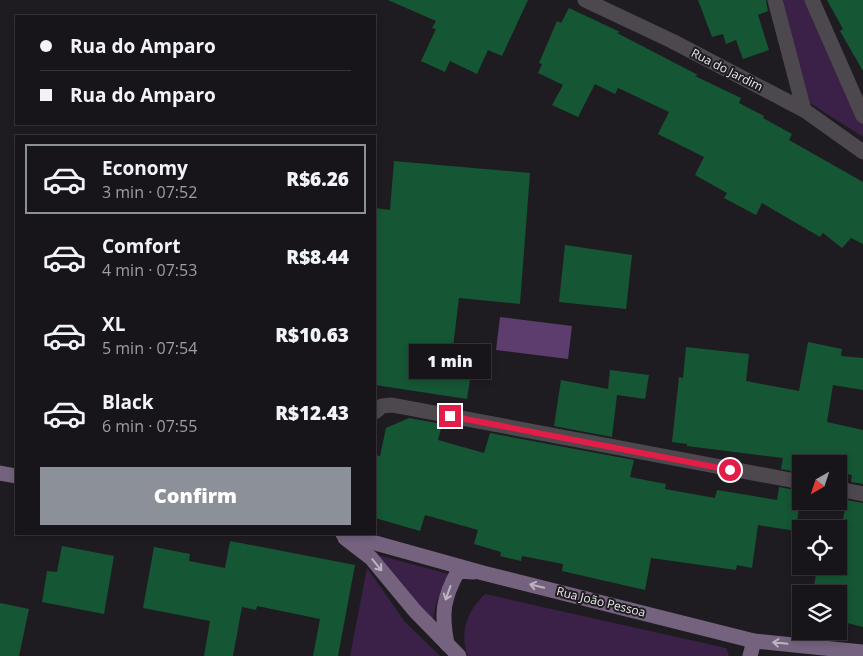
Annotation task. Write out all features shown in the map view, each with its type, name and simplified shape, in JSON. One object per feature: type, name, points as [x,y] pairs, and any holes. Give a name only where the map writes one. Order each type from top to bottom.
[{"type":"main road","points":[[0,473],[15,476]]},
{"type":"main road","points":[[342,535],[371,558],[415,611],[459,656]]},
{"type":"main road","name":"Rua João Pessoa","points":[[345,535],[483,573],[754,640],[863,652]]},
{"type":"main road","points":[[447,644],[442,619],[446,594],[458,571],[483,573]]},
{"type":"main road","points":[[750,656],[754,640]]},
{"type":"street","name":"Rua do Jardim","points":[[585,0],[672,41],[804,110],[863,152]]},
{"type":"street","points":[[774,0],[804,110]]},
{"type":"street","points":[[812,0],[863,116]]},
{"type":"street","points":[[376,411],[382,406],[392,405],[792,480]]},
{"type":"street","points":[[848,491],[863,494]]},
{"type":"shaded area","points":[[781,0],[808,0],[863,122],[863,137],[810,103]]},
{"type":"shaded area","points":[[500,317],[572,326],[568,359],[496,350]]},
{"type":"shaded area","points":[[378,555],[452,575],[438,598],[433,624]]},
{"type":"shaded area","points":[[367,568],[405,622],[440,656],[350,656]]},
{"type":"shaded area","points":[[485,594],[726,648],[729,656],[468,656],[464,639],[466,623],[473,608]]},
{"type":"building","points":[[388,0],[528,0],[502,56],[488,50],[477,74],[450,61],[445,72],[421,61],[436,29],[432,28],[436,21]]},
{"type":"building","points":[[698,0],[766,0],[768,11],[758,15],[769,50],[743,59],[736,40],[726,44],[723,34],[712,37]]},
{"type":"building","points":[[827,0],[863,0],[863,71],[840,31],[843,29]]},
{"type":"building","points":[[569,8],[620,32],[617,33],[698,75],[695,76],[741,98],[739,103],[792,134],[789,140],[863,182],[863,244],[851,238],[842,248],[823,233],[820,237],[762,203],[756,215],[724,198],[727,193],[695,175],[704,157],[658,134],[669,112],[618,88],[615,94],[595,84],[578,117],[552,105],[563,85],[538,73],[542,64],[539,63],[557,21],[561,23]]},
{"type":"building","points":[[394,161],[530,173],[520,304],[459,298],[453,347],[459,348],[457,358],[473,360],[467,399],[376,385],[376,208],[390,210]]},
{"type":"building","points":[[565,245],[632,255],[626,309],[559,302]]},
{"type":"building","points":[[808,342],[842,349],[841,356],[863,358],[863,390],[833,385],[827,422],[863,430],[863,484],[851,482],[852,475],[848,474],[848,455],[792,455],[792,471],[781,469],[783,458],[687,446],[687,444],[672,442],[679,377],[683,378],[686,347],[749,354],[746,381],[799,391]]},
{"type":"building","points":[[610,370],[649,375],[645,399],[617,395],[612,437],[554,426],[561,380],[608,389]]},
{"type":"building","points":[[409,418],[442,424],[438,440],[484,453],[490,433],[634,460],[630,477],[666,484],[665,489],[715,498],[717,490],[777,500],[779,487],[792,489],[792,510],[799,510],[797,520],[792,520],[792,530],[758,525],[752,568],[737,565],[736,570],[651,558],[645,590],[562,571],[563,564],[522,556],[521,561],[500,556],[501,552],[474,544],[478,530],[425,515],[420,531],[376,518],[376,455],[380,456],[386,428]]},
{"type":"building","points":[[848,500],[863,503],[863,627],[847,623],[847,585],[814,585],[816,575],[847,575],[847,520],[843,520],[845,510],[848,510]]},
{"type":"building","points":[[230,541],[355,565],[338,656],[313,656],[320,619],[257,606],[256,610],[242,607],[233,656],[204,656],[210,621],[143,608],[154,547],[190,554],[189,561],[225,568]]},
{"type":"building","points":[[62,546],[114,556],[104,614],[42,602],[47,571],[57,572]]},
{"type":"building","points":[[0,603],[29,609],[19,656],[0,656]]},
{"type":"route","points":[[450,416],[730,470]]}]
